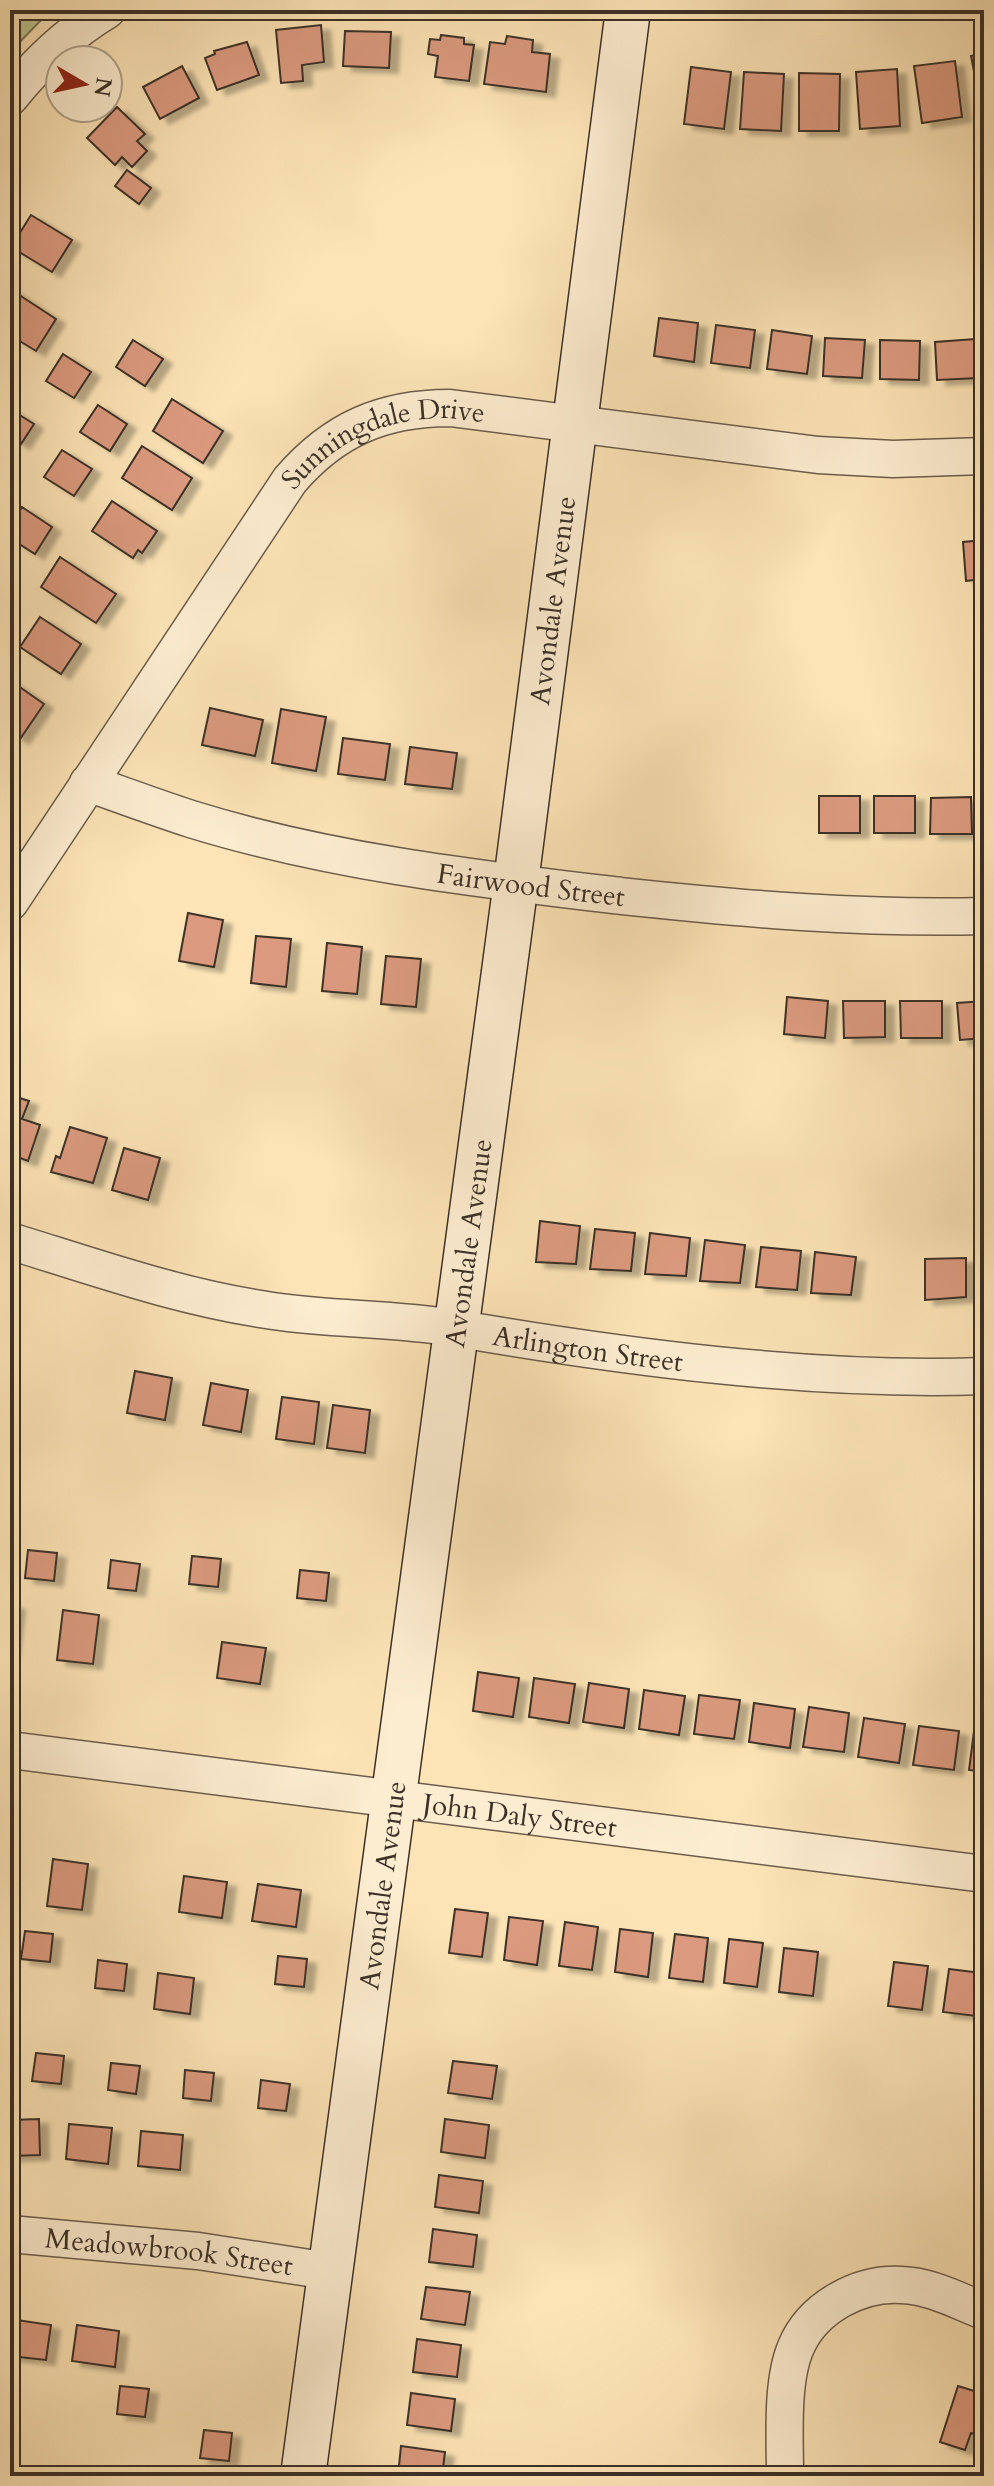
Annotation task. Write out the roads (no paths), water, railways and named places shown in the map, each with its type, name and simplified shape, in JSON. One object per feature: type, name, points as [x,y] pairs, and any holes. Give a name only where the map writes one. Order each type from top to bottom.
[{"type":"street","points":[[10,97],[42,60],[84,24],[107,10]]},
{"type":"street","name":"Avondale Avenue","points":[[303,2476],[516,882],[628,10]]},
{"type":"street","name":"Sunningdale Drive","points":[[10,902],[290,480],[329,442],[371,419],[418,408],[450,408],[818,455],[893,459],[984,456]]},
{"type":"street","name":"Fairwood Street","points":[[88,783],[192,819],[300,847],[516,882],[804,915],[894,918],[984,916]]},
{"type":"street","name":"Arlington Street","points":[[10,1241],[148,1285],[274,1311],[454,1328],[509,1340],[814,1373],[984,1376]]},
{"type":"street","name":"John Daly Street","points":[[10,1750],[984,1874]]},
{"type":"street","name":"Meadowbrook Street","points":[[10,2234],[198,2251],[329,2271]]},
{"type":"street","points":[[785,2476],[788,2392],[795,2348],[817,2317],[831,2305],[877,2286],[903,2285],[931,2290],[984,2311]]}]
